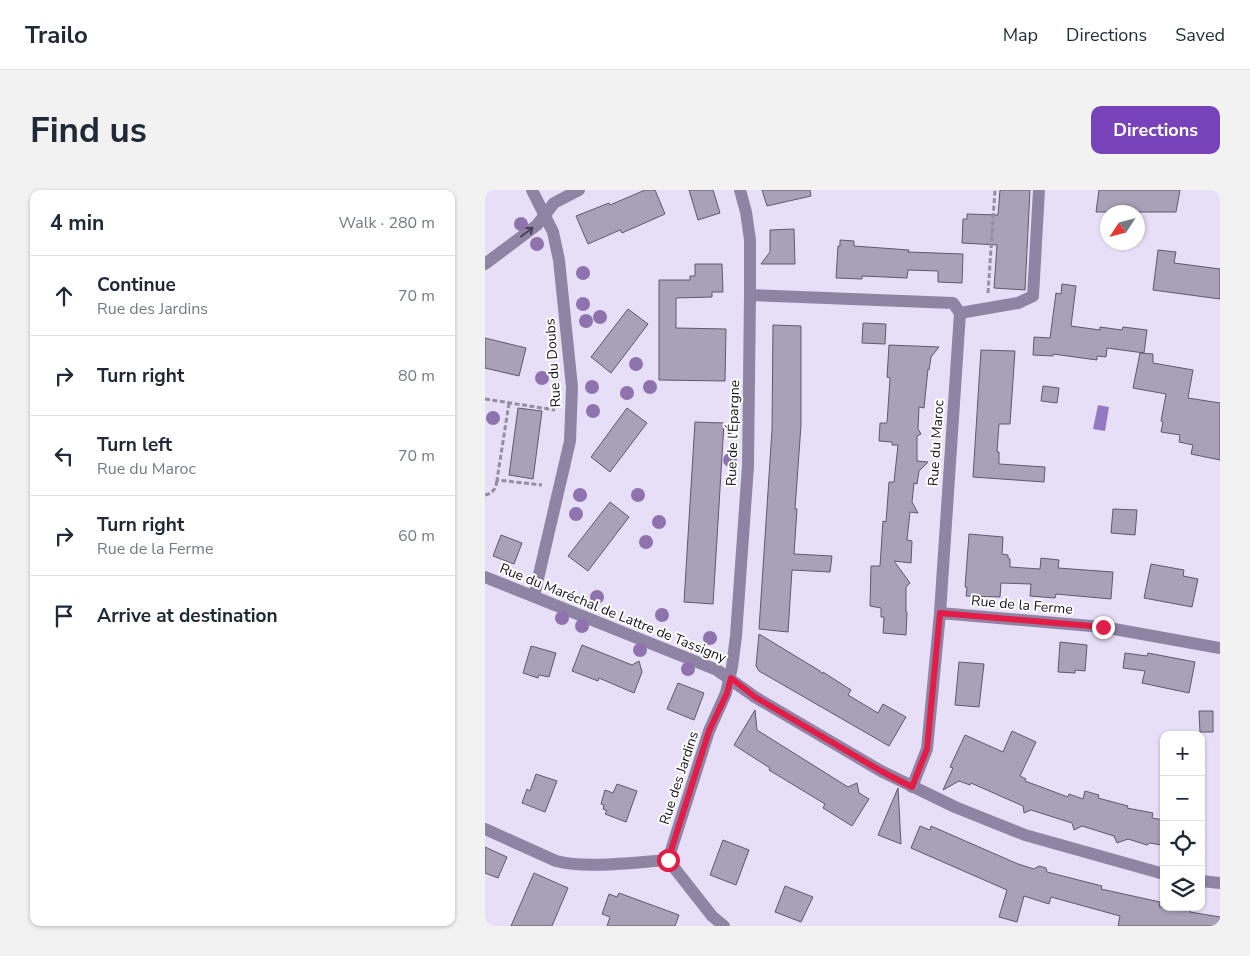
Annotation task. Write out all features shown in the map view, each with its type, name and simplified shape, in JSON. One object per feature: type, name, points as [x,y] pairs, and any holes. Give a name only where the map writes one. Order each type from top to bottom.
[{"type":"street","name":"Rue du Doubs","points":[[532,190],[553,232],[559,260],[572,387],[570,441],[534,596]]},
{"type":"street","points":[[485,264],[537,225],[554,203],[579,190]]},
{"type":"street","name":"Rue de l'Épargne","points":[[731,678],[736,636],[748,466],[750,240],[746,212],[740,190]]},
{"type":"street","points":[[750,295],[953,302],[960,313],[1018,304],[1033,296],[1039,190]]},
{"type":"street","name":"Rue du Maroc","points":[[912,787],[927,749],[940,613],[960,313]]},
{"type":"street","name":"Rue du Maréchal de Lattre de Tassigny","points":[[485,577],[704,664],[731,678],[755,697],[881,771],[955,807],[1025,835],[1160,873]]},
{"type":"street","name":"Rue de la Ferme","points":[[940,613],[1103,627],[1220,648]]},
{"type":"street","name":"Rue des Jardins","points":[[668,860],[709,731],[727,693],[731,678]]},
{"type":"street","points":[[485,829],[564,864],[617,864],[668,860],[712,916],[724,926]]},
{"type":"street","points":[[1205,881],[1220,883]]},
{"type":"path","points":[[982,310],[989,288],[995,190]]},
{"type":"path","points":[[485,399],[555,410]]},
{"type":"path","points":[[485,495],[493,492],[496,488],[509,403]]},
{"type":"path","points":[[497,480],[542,485]]},
{"type":"shaded area","points":[[1098,405],[1109,407],[1105,431],[1093,429]]},
{"type":"building","points":[[645,190],[655,190],[665,214],[622,233],[620,230],[588,244],[576,216],[609,203],[610,205]]},
{"type":"building","points":[[689,190],[713,190],[720,213],[698,220]]},
{"type":"building","points":[[762,190],[810,190],[811,196],[767,206]]},
{"type":"building","points":[[1000,190],[1030,190],[1025,290],[994,288],[997,245],[962,243],[963,219],[967,219],[967,214],[998,215]]},
{"type":"building","points":[[1099,190],[1180,190],[1176,212],[1145,212],[1145,205],[1100,205],[1100,212],[1096,212]]},
{"type":"building","points":[[794,229],[795,264],[761,264],[770,252],[770,230]]},
{"type":"building","points":[[840,240],[854,241],[854,246],[909,250],[908,252],[963,254],[962,283],[938,282],[938,271],[908,270],[907,278],[862,276],[862,279],[836,278]]},
{"type":"building","points":[[1158,250],[1176,252],[1174,263],[1220,269],[1220,299],[1153,290]]},
{"type":"building","points":[[695,264],[722,264],[723,292],[712,292],[712,297],[676,298],[676,328],[726,329],[725,381],[659,380],[659,280],[690,280],[690,276],[695,276]]},
{"type":"building","points":[[1062,284],[1076,286],[1071,326],[1100,330],[1100,327],[1122,330],[1123,327],[1147,330],[1144,353],[1107,348],[1106,357],[1097,356],[1097,360],[1053,354],[1053,356],[1033,355],[1034,337],[1050,338],[1056,293],[1061,294]]},
{"type":"building","points":[[628,309],[648,324],[611,373],[591,357]]},
{"type":"building","points":[[863,323],[886,324],[885,344],[862,343]]},
{"type":"building","points":[[773,325],[801,326],[801,425],[794,554],[832,556],[830,572],[792,570],[788,632],[759,629],[772,430]]},
{"type":"building","points":[[485,338],[526,348],[519,376],[485,368]]},
{"type":"building","points":[[889,345],[939,347],[931,357],[928,369],[924,408],[919,407],[918,429],[921,434],[917,436],[917,461],[928,462],[919,471],[917,484],[914,483],[912,502],[918,513],[910,512],[907,540],[912,541],[911,563],[894,561],[910,583],[906,587],[906,635],[883,633],[884,617],[881,617],[881,608],[870,606],[871,566],[880,566],[883,521],[886,522],[889,482],[894,482],[898,445],[892,445],[892,442],[879,441],[880,423],[887,423],[890,378],[887,377]]},
{"type":"building","points":[[981,350],[1015,351],[1010,424],[999,424],[997,452],[999,452],[999,464],[1045,467],[1044,482],[973,477]]},
{"type":"building","points":[[1140,353],[1153,354],[1153,363],[1193,370],[1188,398],[1220,403],[1220,460],[1191,454],[1193,445],[1179,442],[1180,435],[1161,432],[1166,394],[1133,388]]},
{"type":"building","points":[[1043,386],[1059,388],[1057,403],[1041,401]]},
{"type":"building","points":[[518,408],[542,411],[533,479],[509,475]]},
{"type":"building","points":[[627,408],[647,423],[610,472],[591,457]]},
{"type":"building","points":[[695,422],[724,423],[713,604],[684,602]]},
{"type":"building","points":[[610,502],[629,517],[588,571],[568,556]]},
{"type":"building","points":[[1113,509],[1137,510],[1135,535],[1111,533]]},
{"type":"building","points":[[969,534],[1003,537],[1002,554],[1008,555],[1010,567],[1040,569],[1041,558],[1059,560],[1058,568],[1113,572],[1111,599],[1056,594],[1055,598],[1030,596],[1031,584],[1001,583],[1000,597],[966,596]]},
{"type":"building","points":[[501,535],[522,543],[514,564],[493,556]]},
{"type":"building","points":[[1151,564],[1184,570],[1183,576],[1198,579],[1192,607],[1144,598]]},
{"type":"building","points":[[759,634],[851,690],[848,695],[878,713],[883,704],[906,717],[889,746],[759,671],[756,666]]},
{"type":"building","points":[[1060,642],[1087,645],[1085,671],[1075,670],[1075,673],[1058,672]]},
{"type":"building","points":[[582,645],[632,665],[639,661],[642,672],[634,693],[599,678],[598,681],[572,671]]},
{"type":"building","points":[[531,646],[556,653],[549,677],[539,675],[538,678],[523,673]]},
{"type":"building","points":[[1125,653],[1147,656],[1148,653],[1195,662],[1189,693],[1142,683],[1145,671],[1123,668]]},
{"type":"building","points":[[959,662],[984,664],[979,707],[955,705]]},
{"type":"building","points":[[678,683],[704,693],[694,720],[667,709]]},
{"type":"building","points":[[755,710],[757,730],[848,787],[857,783],[859,793],[869,799],[852,826],[823,808],[825,804],[769,770],[770,768],[734,745]]},
{"type":"building","points":[[1199,711],[1213,711],[1213,732],[1200,731]]},
{"type":"building","points":[[1012,731],[1036,742],[1020,776],[1026,779],[1025,781],[1068,797],[1069,794],[1083,799],[1085,791],[1099,795],[1098,798],[1128,806],[1127,808],[1153,813],[1152,818],[1160,819],[1160,845],[1150,843],[1147,845],[1128,839],[1117,843],[1114,836],[1082,826],[1074,830],[1072,823],[1031,810],[1024,813],[1023,806],[971,783],[970,785],[959,781],[943,790],[953,768],[950,767],[965,735],[1003,752]]},
{"type":"building","points":[[536,774],[557,781],[545,812],[522,803],[527,789],[530,791]]},
{"type":"building","points":[[617,784],[637,791],[626,822],[605,814],[607,811],[603,809],[604,805],[601,804],[605,790],[613,793]]},
{"type":"building","points":[[898,788],[901,844],[878,835]]},
{"type":"building","points":[[920,826],[930,830],[931,826],[1018,864],[1034,869],[1039,866],[1046,868],[1047,872],[1102,886],[1101,889],[1160,902],[1160,911],[1190,911],[1220,917],[1220,926],[1118,926],[1120,916],[1051,897],[1049,904],[1024,896],[1017,922],[999,917],[1007,890],[911,848]]},
{"type":"building","points":[[723,840],[749,850],[736,885],[710,875]]},
{"type":"building","points":[[485,847],[507,857],[498,878],[485,873]]},
{"type":"building","points":[[534,873],[568,888],[552,926],[511,926]]},
{"type":"building","points":[[785,886],[813,897],[801,922],[775,912]]},
{"type":"building","points":[[619,893],[679,915],[675,926],[607,926],[610,917],[602,914],[609,894],[617,897]]},
{"type":"route","points":[[668,860],[709,731],[727,693],[731,678],[755,697],[881,771],[912,787],[927,749],[940,613],[1103,627]]}]
